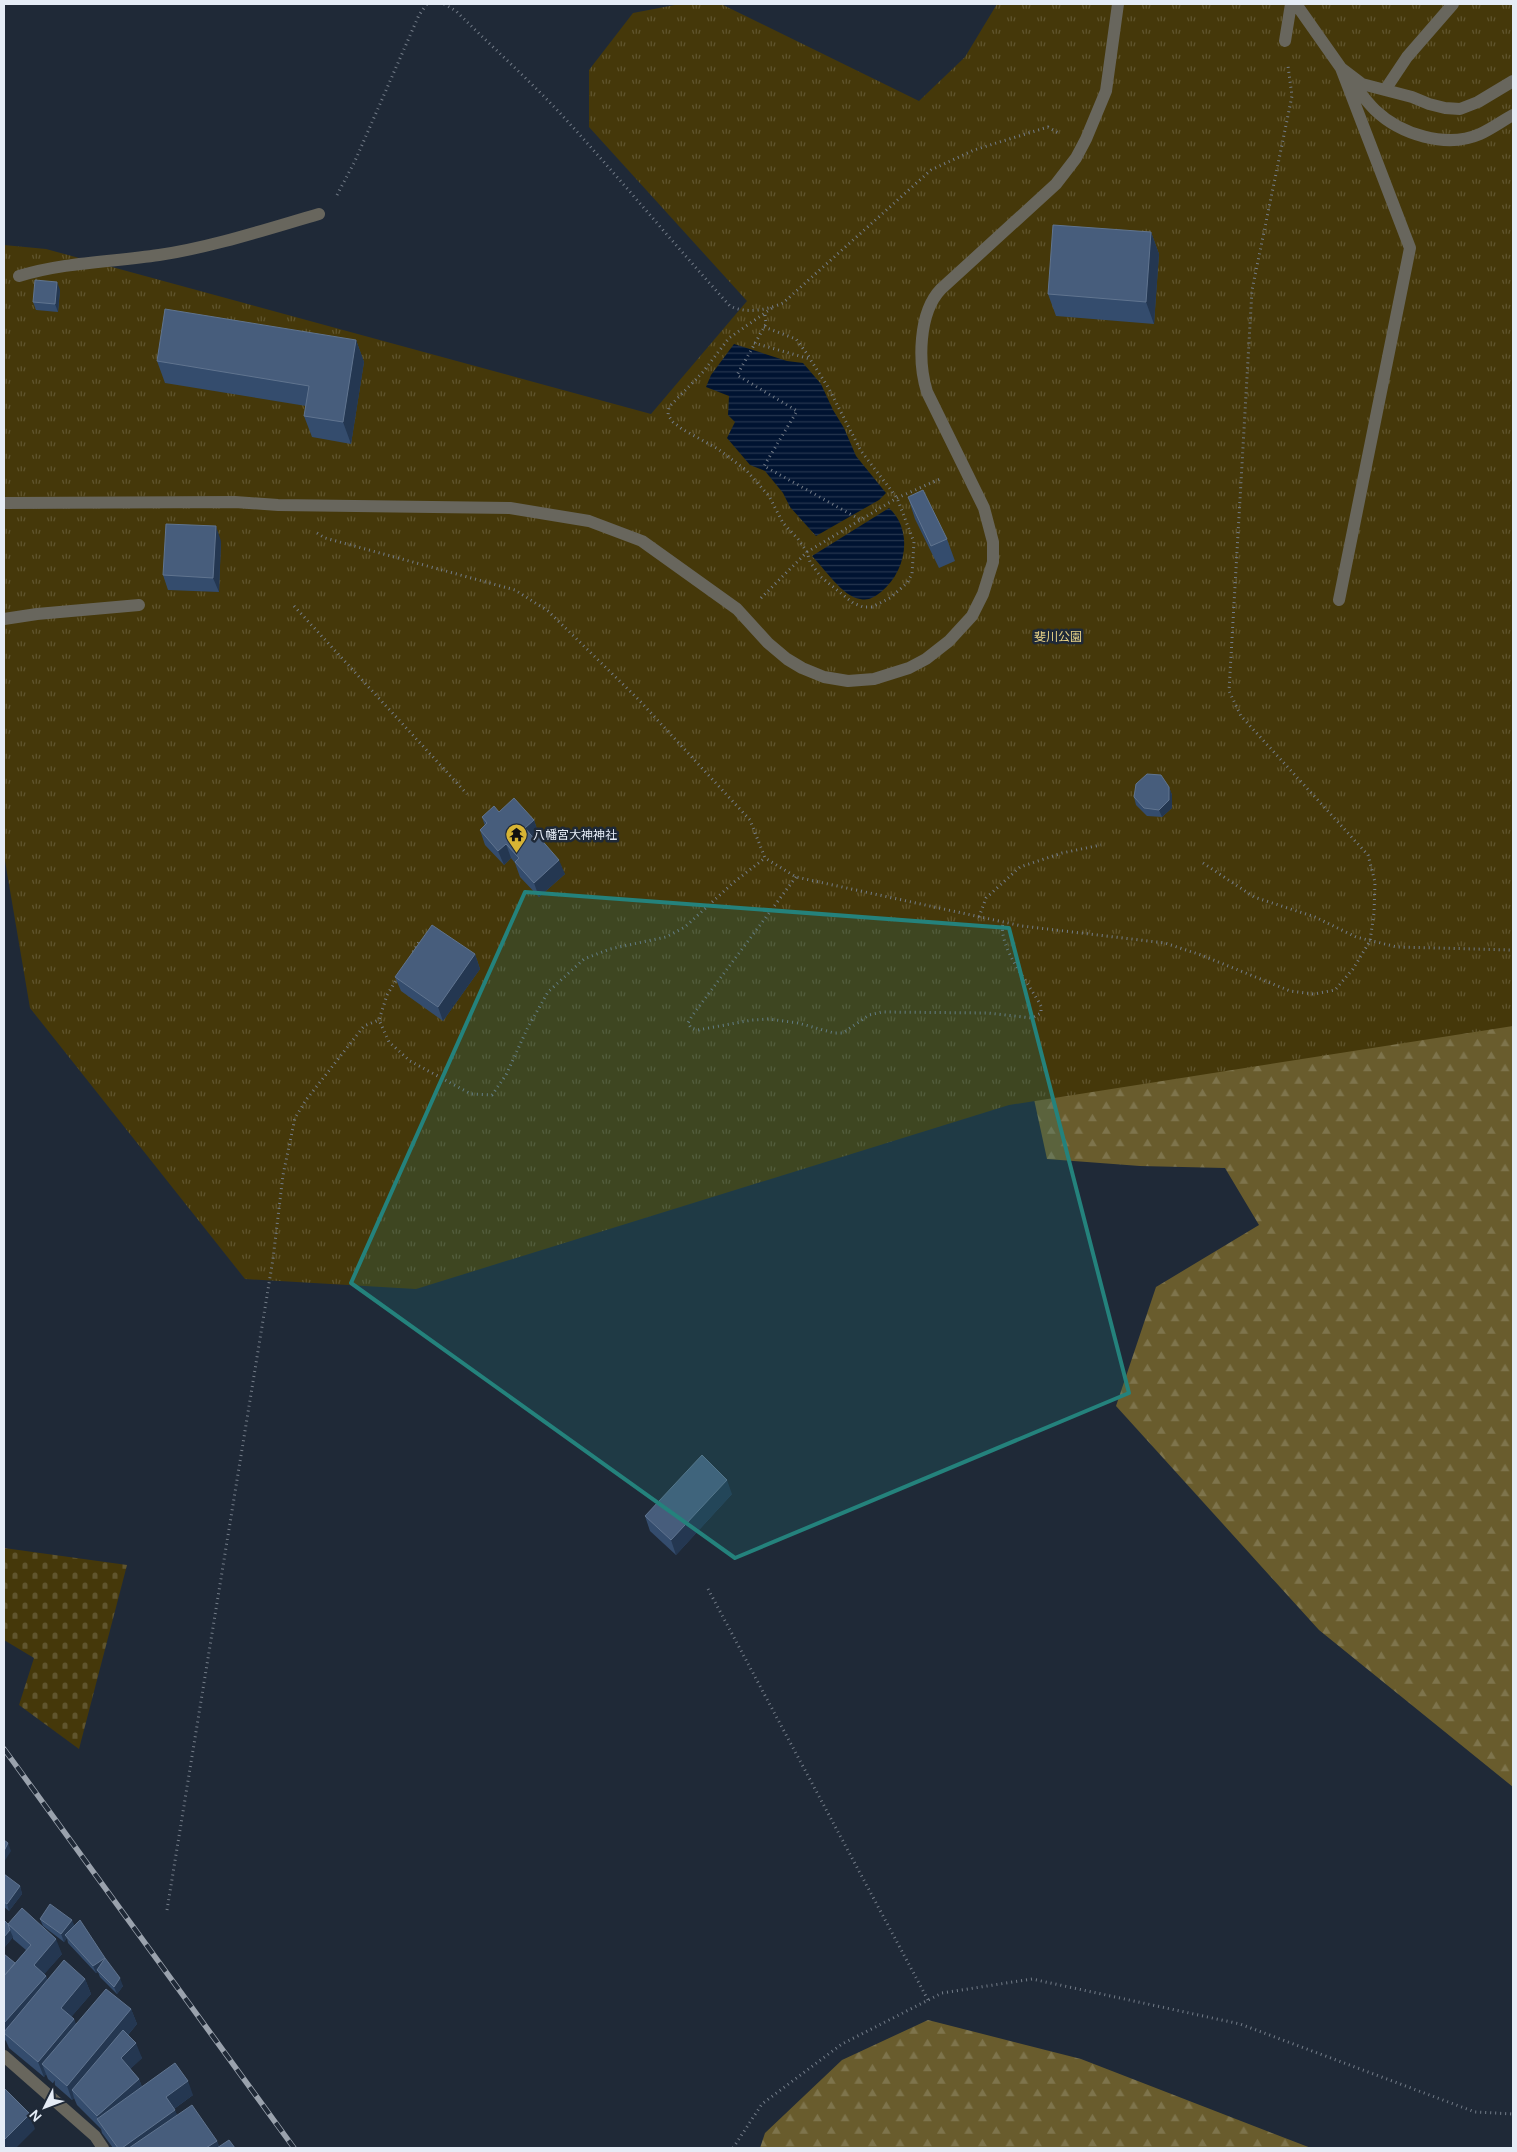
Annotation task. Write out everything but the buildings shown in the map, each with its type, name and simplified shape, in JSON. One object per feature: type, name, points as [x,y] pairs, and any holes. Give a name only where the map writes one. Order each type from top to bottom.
[{"type":"street","points":[[4,503],[235,502],[278,505],[510,508],[588,522],[642,541],[738,609],[768,643],[787,659],[802,668],[824,677],[848,681],[874,679],[926,659],[961,629],[972,616],[984,594],[993,562],[992,542],[984,508],[927,392],[923,378],[922,339],[930,305],[941,289],[1056,184],[1082,147],[1106,91],[1118,4]]},
{"type":"street","points":[[1285,41],[1292,4]]},
{"type":"street","points":[[1296,4],[1341,68],[1374,109],[1399,127],[1437,140],[1453,140],[1479,135],[1513,115]]},
{"type":"street","points":[[1385,90],[1407,57],[1453,4]]},
{"type":"street","points":[[1341,68],[1362,84],[1429,104],[1460,108],[1478,102],[1513,81]]},
{"type":"street","points":[[1339,600],[1410,248],[1341,68]]},
{"type":"street","points":[[19,276],[46,268],[160,255],[198,248],[319,214]]},
{"type":"street","points":[[4,619],[36,614],[139,605]]},
{"type":"street","points":[[4,2056],[95,2136],[103,2148]]},
{"type":"path","points":[[319,214],[334,200],[355,161],[420,15],[427,4]]},
{"type":"path","points":[[444,4],[456,11],[557,111],[730,306],[737,309],[772,308],[783,303],[931,170],[974,150],[1048,127],[1082,147]]},
{"type":"path","points":[[317,532],[325,538],[515,590],[548,611],[638,699],[750,820],[765,858],[796,877],[1003,922],[1165,943],[1201,955],[1290,992],[1314,994],[1335,990],[1353,969],[1370,941],[1374,913],[1375,882],[1368,855],[1241,716],[1229,692],[1252,290],[1292,96],[1285,41]]},
{"type":"path","points":[[764,327],[796,339],[828,387],[861,451],[897,498],[914,542],[914,563],[912,574],[907,583],[882,604],[863,607],[852,603],[821,577],[810,562],[807,552],[783,523],[768,496],[747,471],[718,449],[682,429],[668,414],[669,407],[703,372],[729,338],[765,315],[772,308]]},
{"type":"path","points":[[765,315],[766,324],[736,375],[796,411],[764,466],[861,520]]},
{"type":"path","points":[[754,344],[810,359]]},
{"type":"path","points":[[759,600],[807,552],[897,498],[940,479]]},
{"type":"path","points":[[294,606],[468,794]]},
{"type":"path","points":[[980,917],[986,898],[1020,867],[1062,852],[1101,845]]},
{"type":"path","points":[[401,972],[387,995],[379,1020],[389,1042],[410,1061],[471,1094],[492,1095],[506,1075],[528,1027],[548,992],[584,959],[610,949],[666,937],[685,926],[734,882],[765,858]]},
{"type":"path","points":[[1203,863],[1254,897],[1315,917],[1356,937],[1370,941],[1410,948],[1513,950]]},
{"type":"path","points":[[796,877],[692,1016],[688,1023],[691,1028],[698,1030],[752,1020],[769,1019],[798,1023],[834,1033],[842,1033],[869,1015],[882,1012],[988,1013],[1032,1018],[1041,1013],[1040,1006],[1008,949],[1002,930],[1003,922]]},
{"type":"path","points":[[410,957],[419,942]]},
{"type":"path","points":[[167,1910],[272,1268],[283,1175],[295,1118],[306,1100],[364,1026],[379,1020]]},
{"type":"path","points":[[708,1589],[928,2000]]},
{"type":"path","points":[[733,2148],[762,2104],[842,2044],[942,1993],[1032,1979],[1240,2024],[1475,2112],[1513,2114]]},
{"type":"highlighted area","points":[[525,892],[1009,928],[1129,1393],[735,1558],[351,1283]]},
{"type":"green space","name":"斐川公園","points":[[680,4],[721,4],[919,101],[965,57],[997,4],[1513,4],[1513,1026],[1009,1105],[416,1289],[245,1279],[30,1008],[4,855],[4,245],[46,249],[651,414],[747,301],[589,127],[589,70],[633,13]]},
{"type":"green space","points":[[1513,994],[1513,1787],[1319,1630],[1116,1406],[1156,1287],[1259,1225],[1225,1168],[1140,1166],[1047,1159],[1032,1090]]},
{"type":"green space","points":[[4,1548],[127,1565],[79,1749],[19,1705],[34,1658],[4,1640]]},
{"type":"green space","points":[[928,2020],[1081,2059],[1311,2148],[760,2148],[765,2133],[842,2060]]},
{"type":"water","points":[[734,344],[787,361],[803,363],[821,384],[856,456],[886,493],[879,500],[816,536],[790,507],[783,493],[765,471],[750,465],[727,438],[735,422],[728,415],[729,396],[706,387],[711,375]]},
{"type":"water","points":[[889,508],[897,517],[902,528],[904,551],[901,563],[890,584],[881,592],[869,599],[854,597],[841,588],[812,556]]},
{"type":"railway","points":[[4,1749],[294,2148]]},
{"type":"place","name":"八幡宮大神神社","points":[[517,854]]}]
